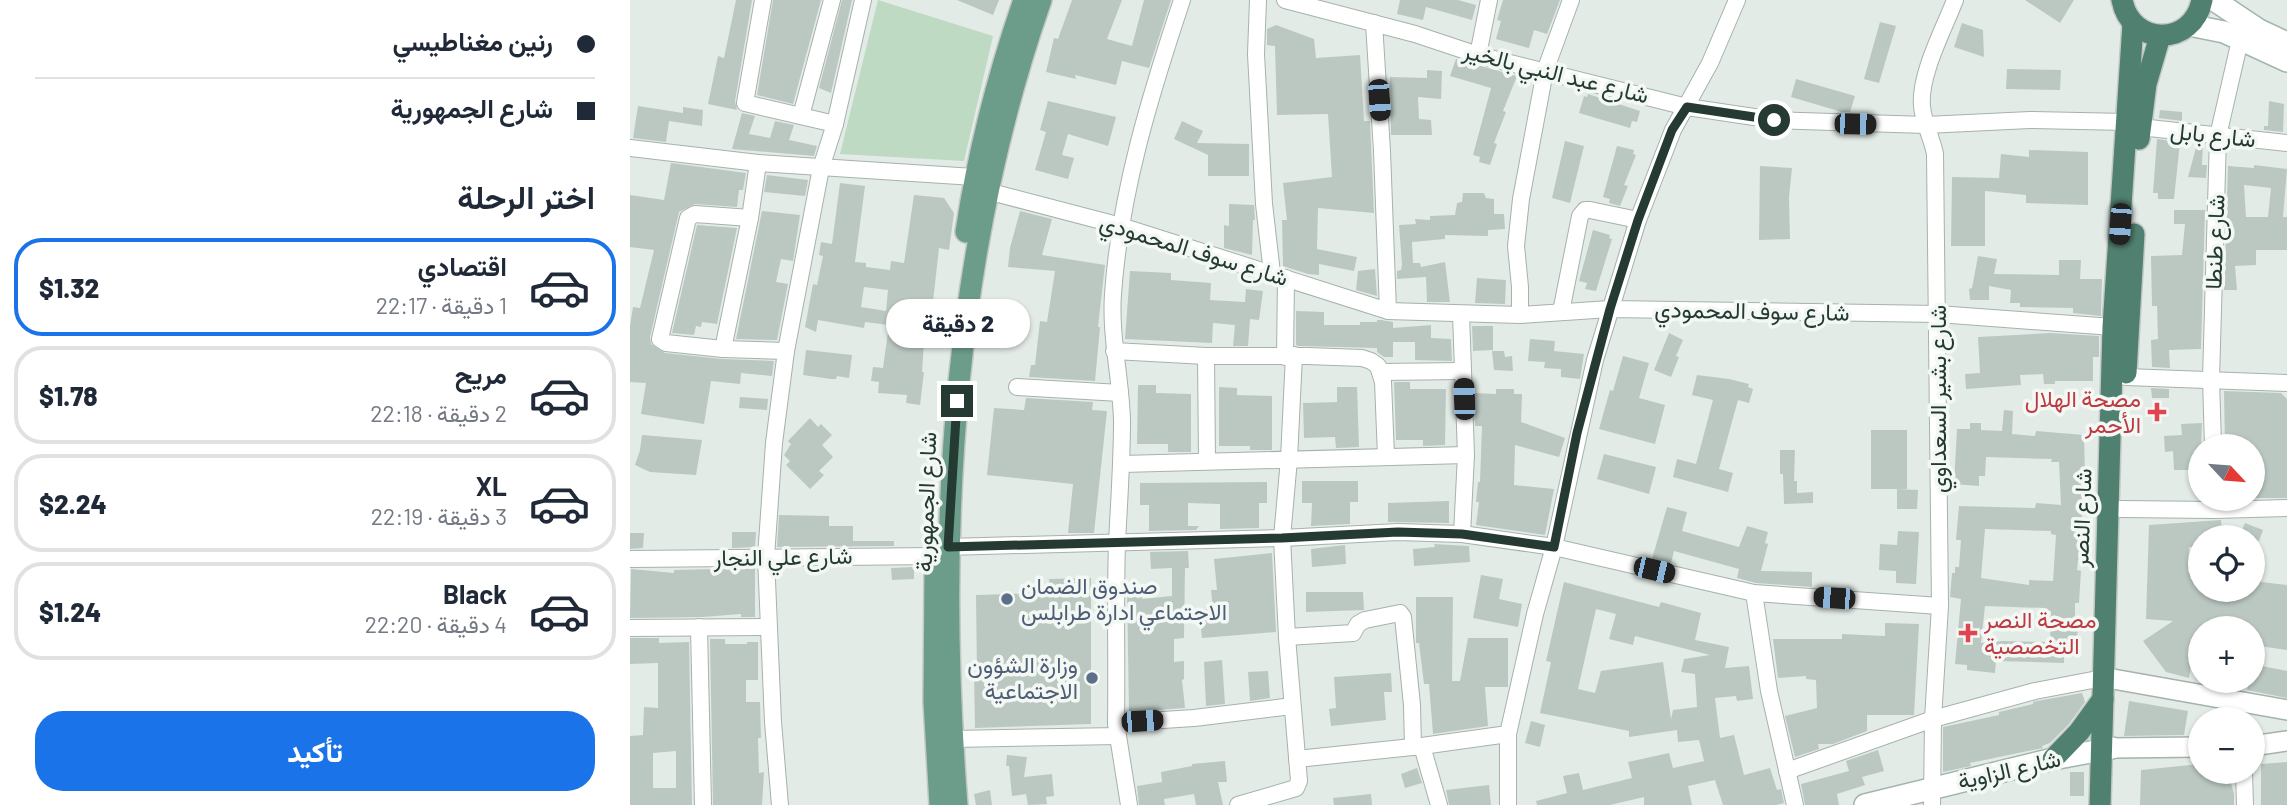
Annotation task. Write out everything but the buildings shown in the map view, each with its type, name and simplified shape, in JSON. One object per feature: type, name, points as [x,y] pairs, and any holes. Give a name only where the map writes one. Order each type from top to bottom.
[{"type":"highway","points":[[2110,0],[2141,30],[2160,36],[2171,35],[2189,25],[2197,15],[2202,0]]},
{"type":"highway","name":"شارع النصر","points":[[2111,805],[2103,699],[2108,678],[2126,377],[2133,124],[2127,14]]},
{"type":"highway","name":"شارع النصر","points":[[2100,805],[2107,749],[2113,327],[2133,124],[2160,36]]},
{"type":"highway","points":[[2053,759],[2079,732],[2103,699]]},
{"type":"main road","name":"شارع الجمهورية","points":[[957,805],[942,552],[941,414],[956,298],[981,184],[1002,65],[1024,0]]},
{"type":"main road","name":"شارع الجمهورية","points":[[981,184],[1041,0]]},
{"type":"main road","points":[[2214,0],[2259,30],[2287,43]]},
{"type":"main road","points":[[2189,25],[2224,32],[2287,61]]},
{"type":"main road","name":"شارع الجمهورية","points":[[940,805],[934,702],[942,552]]},
{"type":"main road","name":"شارع الزاوية","points":[[1865,805],[1932,796],[2053,759],[2107,749]]},
{"type":"street","points":[[763,0],[744,100],[752,105],[835,124]]},
{"type":"street","points":[[801,116],[832,0]]},
{"type":"street","points":[[780,805],[766,557],[774,443],[786,351],[821,168],[835,124],[863,0]]},
{"type":"street","points":[[1129,805],[1117,729],[1117,543],[1122,464],[1113,294],[1121,226],[1152,93],[1182,0]]},
{"type":"street","points":[[1238,805],[1296,788],[1299,781],[1282,538],[1289,459],[1290,356],[1279,276],[1264,204],[1256,54],[1258,0]]},
{"type":"street","name":"شارع عبد النبي بالخير","points":[[1285,0],[1415,34],[1478,55],[1687,107],[1808,122],[1926,125],[2030,120],[2133,124]]},
{"type":"street","points":[[1478,55],[1489,0]]},
{"type":"street","points":[[1520,315],[1517,234],[1531,139],[1545,71],[1571,0]]},
{"type":"street","points":[[1508,805],[1508,734],[1535,614],[1554,547],[1577,433],[1610,309],[1638,220],[1672,130],[1710,63],[1737,0]]},
{"type":"street","name":"شارع بشير السعداوي","points":[[1932,796],[1933,719],[1940,606],[1938,314],[1935,154],[1922,107],[1922,91],[1955,0]]},
{"type":"street","points":[[1374,23],[1388,311]]},
{"type":"street","name":"شارع طنطا","points":[[2213,434],[2211,379],[2218,136],[2240,40]]},
{"type":"street","name":"شارع بابل","points":[[2133,124],[2287,143]]},
{"type":"street","name":"شارع سوف المحمودي","points":[[630,148],[981,184],[1388,311],[1520,315],[1610,309],[1938,314],[2113,327]]},
{"type":"street","points":[[723,349],[750,218],[758,163]]},
{"type":"street","points":[[1561,312],[1580,216],[1590,210],[1638,220]]},
{"type":"street","points":[[750,218],[695,214],[688,218],[661,335],[662,341],[723,349],[786,351]]},
{"type":"street","points":[[1461,314],[1466,455],[1462,534]]},
{"type":"street","points":[[1114,351],[1362,358],[1378,366],[1384,382],[1385,456]]},
{"type":"street","points":[[1206,355],[1207,461]]},
{"type":"street","points":[[1381,372],[1463,371]]},
{"type":"street","points":[[2126,377],[2287,383]]},
{"type":"street","points":[[1017,387],[1120,393]]},
{"type":"street","points":[[1122,464],[1466,455]]},
{"type":"street","points":[[2120,509],[2188,506]]},
{"type":"street","points":[[2265,507],[2287,508]]},
{"type":"street","name":"شارع علي النجار","points":[[630,559],[942,552],[1398,532],[1462,534],[1554,547],[1754,593],[1940,606]]},
{"type":"street","points":[[1754,593],[1769,691],[1795,805]]},
{"type":"street","points":[[1287,637],[1353,633],[1358,624],[1365,620],[1400,613],[1403,617],[1418,746],[1439,805]]},
{"type":"street","points":[[699,626],[703,805]]},
{"type":"street","points":[[630,628],[768,627]]},
{"type":"street","points":[[1787,771],[1933,719],[2035,691],[2108,678],[2287,710]]},
{"type":"street","points":[[952,739],[1117,729],[1292,706]]},
{"type":"street","points":[[1297,760],[1508,734]]},
{"type":"street","points":[[2265,744],[2287,741]]},
{"type":"street","points":[[2107,749],[2188,747]]},
{"type":"street","points":[[2244,784],[2245,805]]},
{"type":"green space","points":[[878,0],[993,36],[964,161],[840,154]]},
{"type":"place","name":"مصحة الهلال الأحمر","points":[[2157,412]]},
{"type":"place","name":"صندوق الضمان الاجتماعي ادارة طرابلس","points":[[1007,599]]},
{"type":"place","name":"مصحة النصر التخصصية","points":[[1968,633]]},
{"type":"place","name":"وزارة الشؤون الاجتماعية","points":[[1092,678]]},
{"type":"route","points":[[957,401],[948,547],[1282,538],[1398,532],[1462,534],[1554,547],[1595,360],[1638,220],[1672,130],[1687,107],[1774,120]]}]
